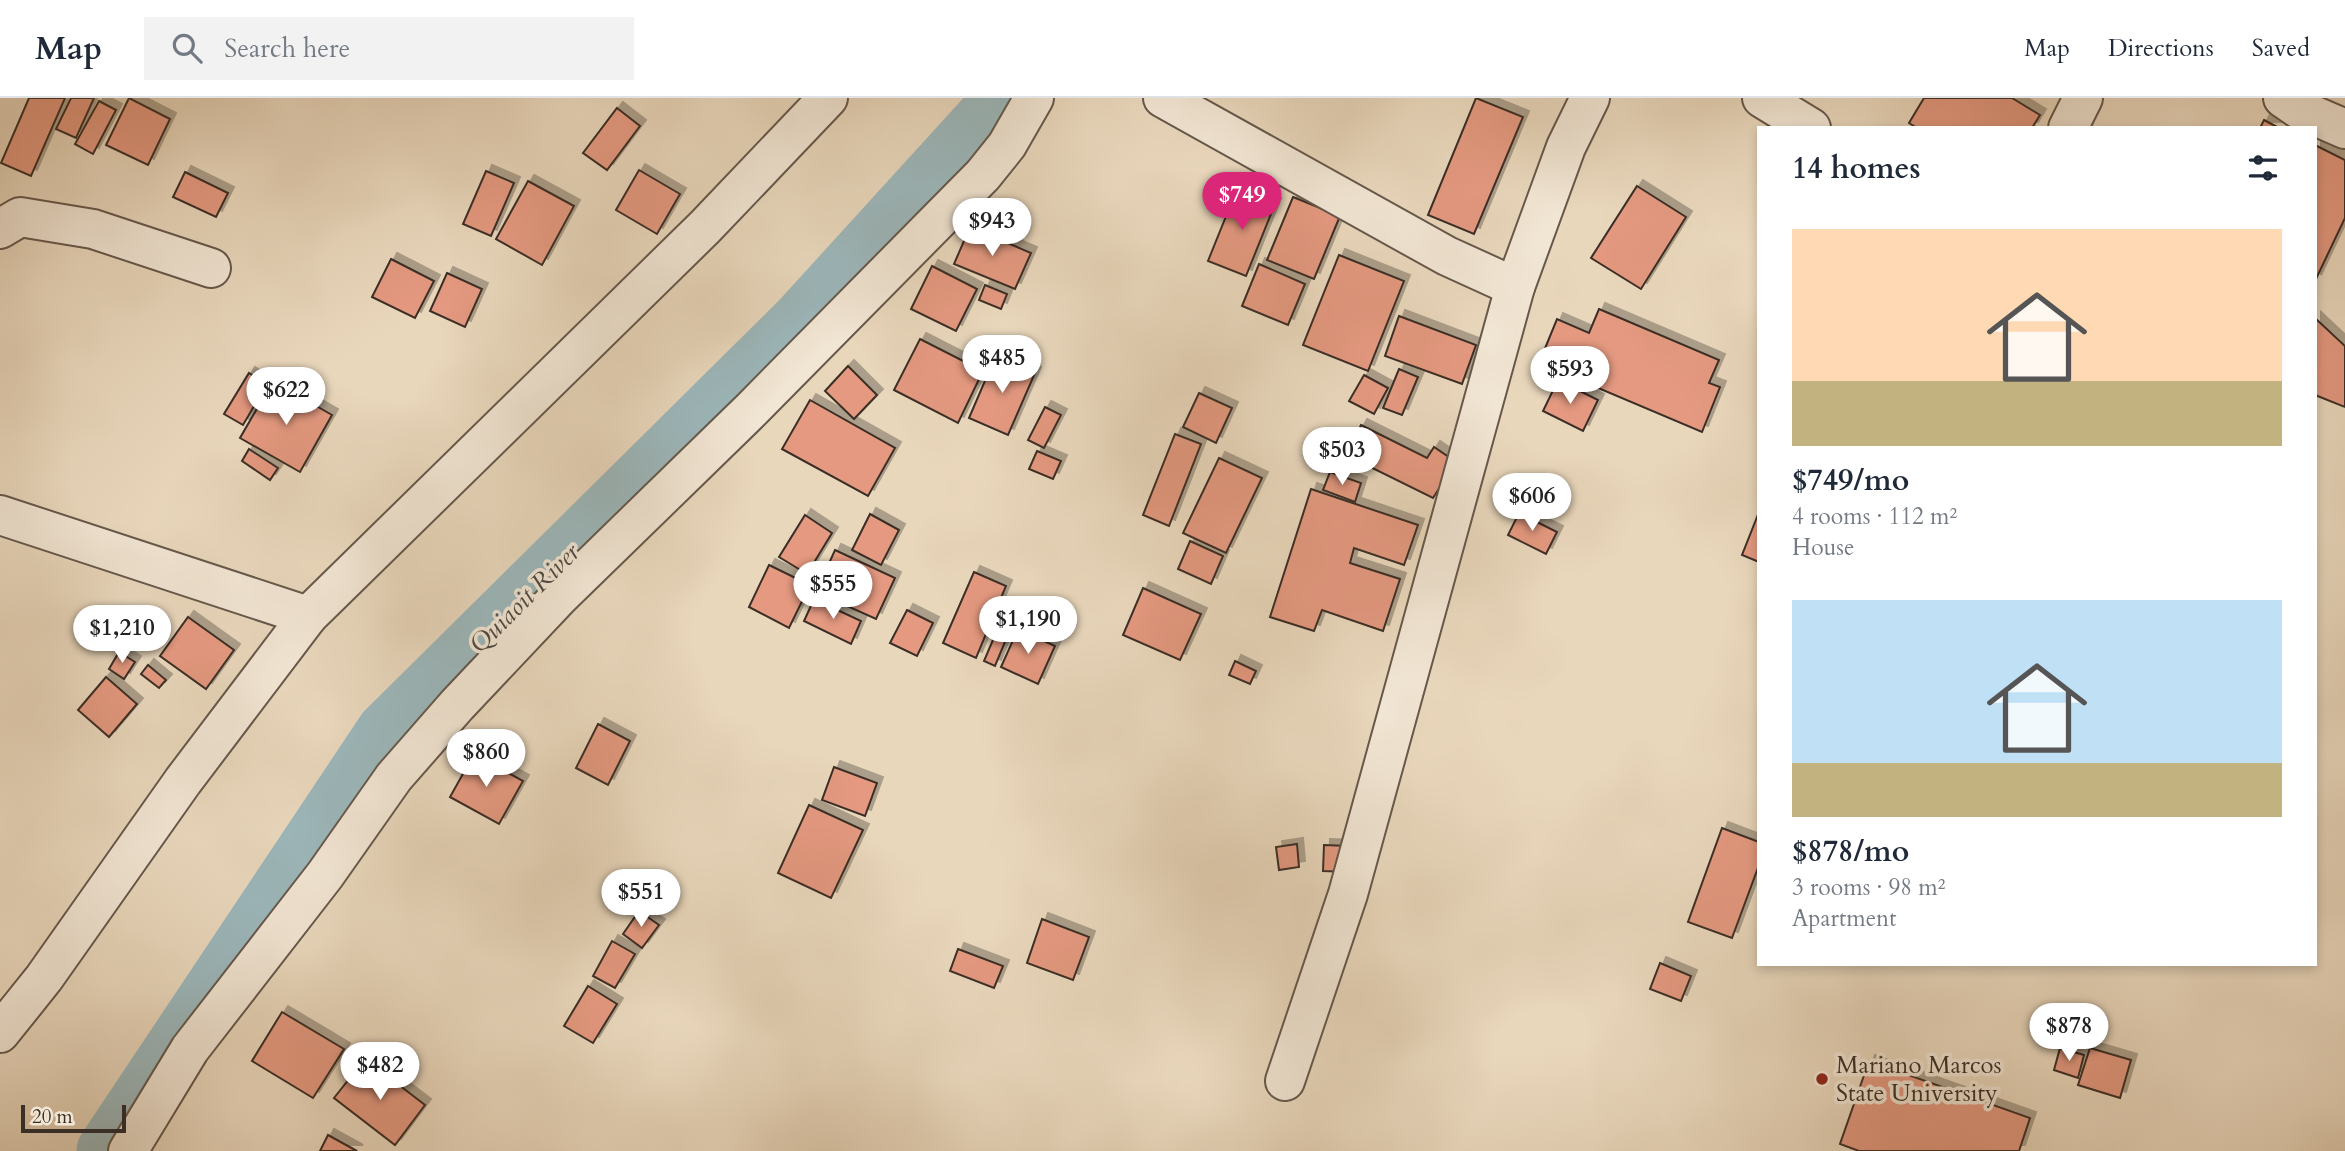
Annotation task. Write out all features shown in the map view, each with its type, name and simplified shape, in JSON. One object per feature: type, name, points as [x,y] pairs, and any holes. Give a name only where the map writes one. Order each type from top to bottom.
[{"type":"street","points":[[0,1033],[44,978],[183,781],[308,616],[705,227],[828,98]]},
{"type":"street","points":[[128,1151],[190,1049],[325,875],[394,777],[457,705],[558,598],[752,409],[983,175],[1007,145],[1034,98]]},
{"type":"street","points":[[1163,98],[1447,256],[1515,287]]},
{"type":"street","points":[[1285,1081],[1348,894],[1515,287],[1566,147],[1590,98]]},
{"type":"street","points":[[1762,98],[1808,126]]},
{"type":"street","points":[[2069,126],[2083,98]]},
{"type":"street","points":[[2283,98],[2299,109],[2345,129]]},
{"type":"street","points":[[0,229],[20,217],[93,229],[211,268]]},
{"type":"street","points":[[0,514],[308,616]]},
{"type":"building","points":[[29,98],[65,98],[31,176],[1,163]]},
{"type":"building","points":[[71,98],[94,98],[76,138],[56,129]]},
{"type":"building","points":[[129,98],[170,119],[148,165],[106,145]]},
{"type":"building","points":[[1476,98],[1523,117],[1474,234],[1428,215]]},
{"type":"building","points":[[1924,98],[2012,98],[2040,115],[2033,126],[1914,126],[1909,123]]},
{"type":"building","points":[[99,101],[116,110],[93,154],[75,144]]},
{"type":"building","points":[[617,108],[640,126],[607,170],[583,153]]},
{"type":"building","points":[[2264,120],[2275,126],[2261,126]]},
{"type":"building","points":[[2317,146],[2345,160],[2345,218],[2317,277]]},
{"type":"building","points":[[639,170],[680,194],[657,234],[616,210]]},
{"type":"building","points":[[486,171],[514,183],[491,236],[463,224]]},
{"type":"building","points":[[185,172],[228,193],[216,217],[173,197]]},
{"type":"building","points":[[528,181],[574,206],[542,265],[496,239]]},
{"type":"building","points":[[1637,186],[1686,217],[1641,289],[1591,258]]},
{"type":"building","points":[[1237,189],[1275,204],[1246,276],[1208,261]]},
{"type":"building","points":[[1293,197],[1340,216],[1314,279],[1267,260]]},
{"type":"building","points":[[970,227],[1031,253],[1015,289],[954,264]]},
{"type":"building","points":[[1339,255],[1404,281],[1368,371],[1303,345]]},
{"type":"building","points":[[391,259],[434,281],[415,318],[372,297]]},
{"type":"building","points":[[1259,264],[1305,284],[1288,325],[1242,306]]},
{"type":"building","points":[[932,266],[977,289],[956,331],[911,309]]},
{"type":"building","points":[[447,273],[482,289],[465,327],[430,311]]},
{"type":"building","points":[[985,285],[1007,294],[1001,309],[979,300]]},
{"type":"building","points":[[1599,309],[1719,360],[1709,383],[1720,387],[1702,432],[1539,363],[1557,319],[1589,333]]},
{"type":"building","points":[[1399,316],[1476,345],[1462,384],[1385,356]]},
{"type":"building","points":[[2317,320],[2345,346],[2345,407],[2317,396]]},
{"type":"building","points":[[920,339],[983,371],[958,423],[894,390]]},
{"type":"building","points":[[996,355],[1035,373],[1008,435],[969,418]]},
{"type":"building","points":[[848,366],[877,395],[854,419],[825,391]]},
{"type":"building","points":[[1399,369],[1418,377],[1402,415],[1383,408]]},
{"type":"building","points":[[249,373],[267,384],[243,425],[224,414]]},
{"type":"building","points":[[1364,375],[1388,388],[1374,414],[1349,401]]},
{"type":"building","points":[[1558,380],[1598,400],[1583,431],[1543,411]]},
{"type":"building","points":[[273,381],[332,415],[300,472],[240,438]]},
{"type":"building","points":[[1199,393],[1232,408],[1216,443],[1183,427]]},
{"type":"building","points":[[810,400],[895,448],[868,496],[782,449]]},
{"type":"building","points":[[1045,407],[1061,415],[1044,448],[1028,440]]},
{"type":"building","points":[[1361,425],[1427,458],[1434,447],[1456,462],[1433,498],[1346,455]]},
{"type":"building","points":[[1175,434],[1201,444],[1169,526],[1143,515]]},
{"type":"building","points":[[249,449],[278,468],[270,480],[242,461]]},
{"type":"building","points":[[1037,451],[1061,461],[1053,479],[1029,469]]},
{"type":"building","points":[[1219,458],[1262,478],[1226,553],[1183,533]]},
{"type":"building","points":[[1330,472],[1361,483],[1355,502],[1323,490]]},
{"type":"building","points":[[1311,489],[1418,525],[1404,565],[1354,548],[1350,563],[1400,579],[1383,631],[1322,610],[1314,631],[1270,617]]},
{"type":"building","points":[[1519,513],[1557,532],[1546,554],[1508,535]]},
{"type":"building","points":[[870,514],[899,530],[881,565],[852,550]]},
{"type":"building","points":[[805,515],[832,533],[807,574],[779,557]]},
{"type":"building","points":[[1757,517],[1757,561],[1742,555]]},
{"type":"building","points":[[1190,541],[1223,556],[1211,584],[1178,569]]},
{"type":"building","points":[[835,550],[895,578],[876,619],[816,592]]},
{"type":"building","points":[[769,565],[810,585],[789,628],[749,607]]},
{"type":"building","points":[[974,572],[1006,586],[976,658],[943,643]]},
{"type":"building","points":[[1143,588],[1201,614],[1180,660],[1123,635]]},
{"type":"building","points":[[814,599],[861,621],[851,644],[804,621]]},
{"type":"building","points":[[907,610],[933,623],[917,656],[890,643]]},
{"type":"building","points":[[188,617],[234,650],[206,689],[160,656]]},
{"type":"building","points":[[1001,621],[1012,625],[995,666],[984,661]]},
{"type":"building","points":[[1018,629],[1055,646],[1038,684],[1001,667]]},
{"type":"building","points":[[119,652],[135,662],[124,679],[109,669]]},
{"type":"building","points":[[1235,661],[1256,671],[1250,684],[1229,675]]},
{"type":"building","points":[[148,665],[166,680],[159,688],[141,674]]},
{"type":"building","points":[[106,677],[137,704],[109,737],[78,710]]},
{"type":"building","points":[[598,724],[630,741],[608,785],[576,768]]},
{"type":"building","points":[[474,754],[523,781],[499,824],[450,797]]},
{"type":"building","points":[[834,767],[877,783],[865,816],[822,800]]},
{"type":"building","points":[[809,805],[863,830],[831,898],[778,873]]},
{"type":"building","points":[[1722,828],[1757,841],[1757,870],[1732,938],[1688,922]]},
{"type":"building","points":[[1297,844],[1299,867],[1279,870],[1276,847]]},
{"type":"building","points":[[1324,845],[1349,846],[1348,872],[1323,871]]},
{"type":"building","points":[[639,911],[659,925],[642,948],[623,934]]},
{"type":"building","points":[[1042,919],[1089,937],[1073,980],[1027,963]]},
{"type":"building","points":[[612,941],[635,954],[615,988],[593,976]]},
{"type":"building","points":[[958,949],[1003,966],[994,988],[950,971]]},
{"type":"building","points":[[1660,963],[1691,976],[1681,1001],[1650,989]]},
{"type":"building","points":[[588,986],[617,1004],[593,1043],[564,1026]]},
{"type":"building","points":[[282,1012],[344,1049],[313,1098],[252,1061]]},
{"type":"building","points":[[2060,1048],[2084,1055],[2078,1078],[2054,1070]]},
{"type":"building","points":[[2090,1048],[2131,1060],[2120,1098],[2078,1085]]},
{"type":"building","points":[[365,1059],[425,1105],[395,1145],[334,1098]]},
{"type":"building","points":[[1869,1061],[2030,1118],[2019,1151],[1859,1151],[1840,1144]]},
{"type":"building","points":[[328,1135],[357,1151],[320,1151]]},
{"type":"waterway","name":"Quiaoit River","points":[[108,1151],[387,733],[802,322],[1006,98]]},
{"type":"place","name":"Mariano Marcos State University","points":[[1822,1079]]}]
